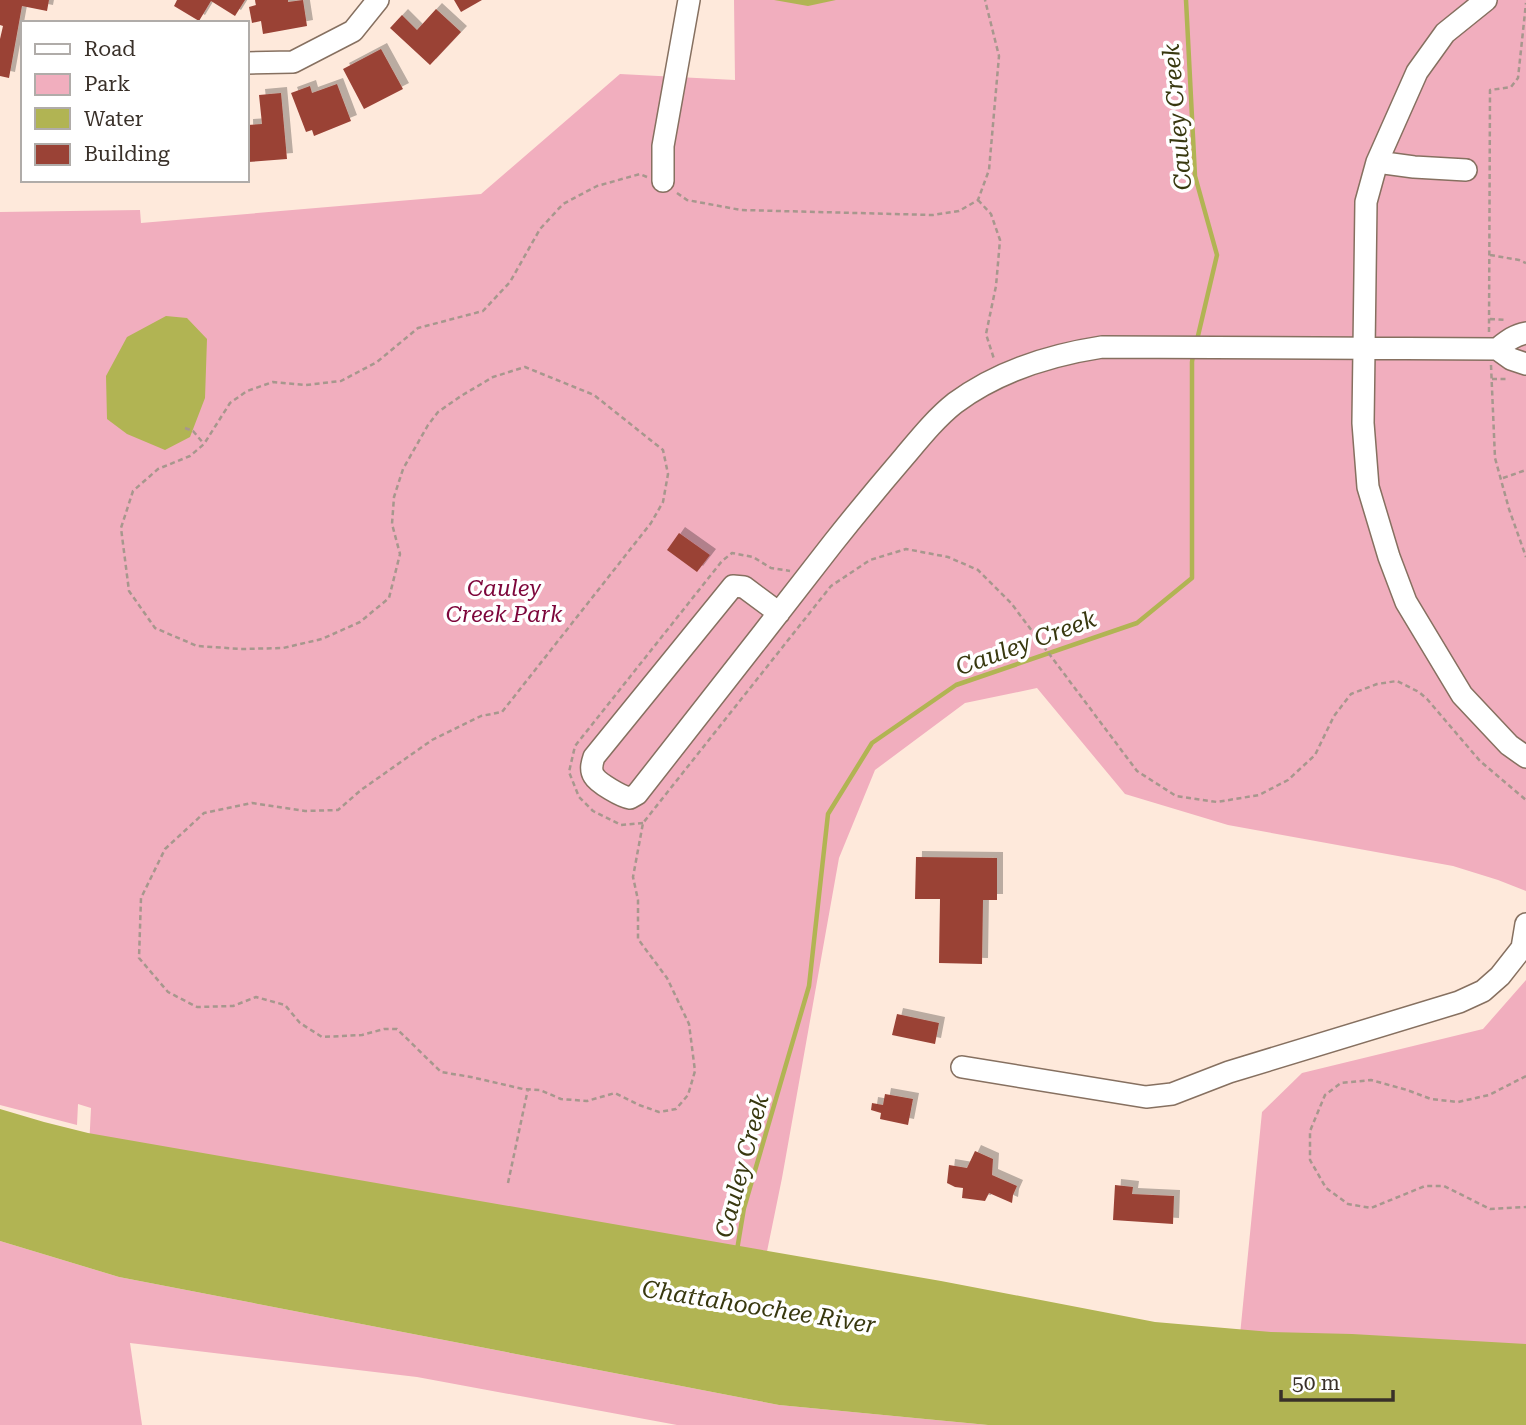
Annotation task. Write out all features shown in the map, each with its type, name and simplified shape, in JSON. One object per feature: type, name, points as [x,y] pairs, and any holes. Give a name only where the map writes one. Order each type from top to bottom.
[{"type":"street","points":[[248,63],[293,62],[353,31],[378,0]]},
{"type":"street","points":[[663,181],[663,146],[689,0]]},
{"type":"street","points":[[1486,0],[1445,33],[1417,72],[1377,162],[1366,202],[1363,422],[1368,487],[1388,557],[1406,602],[1462,695],[1509,745],[1526,757]]},
{"type":"street","points":[[1377,162],[1466,170]]},
{"type":"street","points":[[1493,349],[1526,333]]},
{"type":"street","points":[[779,612],[744,587],[733,586],[594,757],[591,766],[594,776],[621,797],[630,798],[637,794],[869,498],[927,429],[955,404],[1007,373],[1055,356],[1102,347],[1493,349],[1526,364]]},
{"type":"street","points":[[961,1067],[1146,1097],[1172,1094],[1229,1072],[1459,1002],[1483,991],[1500,976],[1522,948],[1526,924]]},
{"type":"path","points":[[985,0],[999,56],[989,170],[978,200],[960,211],[933,215],[741,209],[687,200],[663,181],[640,174],[597,186],[563,204],[540,229],[510,282],[483,312],[418,327],[377,362],[341,381],[306,385],[273,382],[247,391],[230,403],[204,444],[190,456],[158,469],[134,491],[121,528],[129,591],[155,628],[197,646],[283,648],[322,639],[359,622],[389,598],[400,554],[392,524],[394,497],[403,469],[438,412],[493,377],[525,367],[594,395],[663,450],[668,474],[663,502],[638,541],[502,712],[481,716],[432,740],[361,790],[338,810],[305,811],[252,803],[204,813],[164,849],[141,898],[139,958],[168,992],[197,1007],[233,1006],[256,997],[285,1005],[300,1023],[322,1037],[362,1035],[384,1029],[397,1029],[441,1072],[540,1090],[561,1100],[587,1101],[615,1093],[659,1112],[676,1109],[688,1095],[695,1071],[689,1024],[667,978],[638,939],[638,900],[633,877],[643,823],[831,586],[870,560],[906,549],[948,557],[978,570],[1011,603],[1137,771],[1177,796],[1217,802],[1259,795],[1288,780],[1315,755],[1334,716],[1351,694],[1377,684],[1396,681],[1427,699],[1480,761],[1526,800]]},
{"type":"path","points":[[1526,3],[1518,79],[1511,87],[1490,90],[1490,255],[1495,458],[1526,557]]},
{"type":"path","points":[[978,200],[991,215],[1000,240],[996,286],[986,334],[996,366]]},
{"type":"path","points":[[1490,255],[1526,263]]},
{"type":"path","points":[[185,428],[193,431],[204,444]]},
{"type":"path","points":[[1501,479],[1526,470]]},
{"type":"path","points":[[643,823],[621,825],[593,811],[579,797],[569,772],[575,746],[722,561],[732,553],[753,557],[771,568],[788,572],[801,567]]},
{"type":"path","points":[[1526,1076],[1489,1095],[1458,1102],[1431,1100],[1371,1080],[1341,1083],[1325,1095],[1310,1130],[1310,1160],[1326,1188],[1348,1204],[1371,1208],[1425,1186],[1444,1186],[1490,1209],[1526,1207]]},
{"type":"path","points":[[508,1183],[528,1089]]},
{"type":"green space","name":"Cauley Creek Park","points":[[734,0],[1526,0],[1526,891],[1453,866],[1228,825],[1125,794],[1037,688],[965,703],[875,770],[839,858],[763,1271],[89,1148],[91,1108],[78,1104],[77,1125],[0,1105],[0,212],[140,210],[141,223],[481,194],[620,74],[735,80]]},
{"type":"green space","points":[[1526,980],[1526,1361],[1239,1345],[1262,1112],[1302,1073],[1483,1029]]},
{"type":"green space","points":[[0,1241],[119,1277],[779,1405],[988,1425],[677,1425],[417,1377],[130,1343],[142,1425],[0,1425]]},
{"type":"water","points":[[774,0],[836,0],[808,6]]},
{"type":"water","points":[[166,316],[187,318],[207,339],[205,398],[190,437],[165,450],[127,434],[107,419],[106,376],[127,337]]},
{"type":"water","name":"Chattahoochee River","points":[[0,1109],[88,1133],[941,1281],[1155,1322],[1271,1332],[1526,1344],[1526,1425],[988,1425],[779,1405],[119,1277],[0,1241]]},
{"type":"building","points":[[0,0],[49,0],[47,11],[22,6],[9,78],[0,76],[0,39],[3,26],[0,25]]},
{"type":"building","points":[[177,0],[245,0],[235,16],[211,1],[199,21],[174,6]]},
{"type":"building","points":[[255,0],[303,0],[307,26],[263,34],[261,21],[252,23],[249,7],[256,5]]},
{"type":"building","points":[[454,0],[482,0],[461,12]]},
{"type":"building","points":[[436,9],[461,32],[430,65],[390,28],[402,15],[417,30]]},
{"type":"building","points":[[381,49],[403,89],[364,109],[343,69]]},
{"type":"building","points":[[337,84],[351,121],[314,136],[312,130],[306,132],[291,93],[310,86],[312,93]]},
{"type":"building","points":[[281,93],[287,159],[248,162],[248,125],[262,124],[259,95]]},
{"type":"building","points":[[679,533],[710,555],[697,572],[667,550]]},
{"type":"building","points":[[916,857],[997,858],[997,900],[983,900],[982,964],[939,963],[940,899],[915,899]]},
{"type":"building","points":[[897,1014],[939,1023],[935,1044],[892,1035]]},
{"type":"building","points":[[885,1094],[913,1099],[908,1125],[880,1119],[881,1113],[871,1110],[872,1103],[883,1105]]},
{"type":"building","points":[[975,1151],[993,1159],[992,1175],[1017,1186],[1012,1203],[989,1193],[985,1201],[962,1198],[963,1188],[947,1183],[949,1165],[967,1168]]},
{"type":"building","points":[[1115,1185],[1133,1187],[1132,1194],[1174,1196],[1173,1224],[1113,1220]]},
{"type":"waterway","name":"Cauley Creek","points":[[1186,0],[1195,176],[1217,255],[1197,340]]},
{"type":"waterway","name":"Cauley Creek","points":[[737,1250],[744,1208],[809,986],[828,814],[872,743],[956,685],[1137,623],[1192,578],[1193,355]]}]
